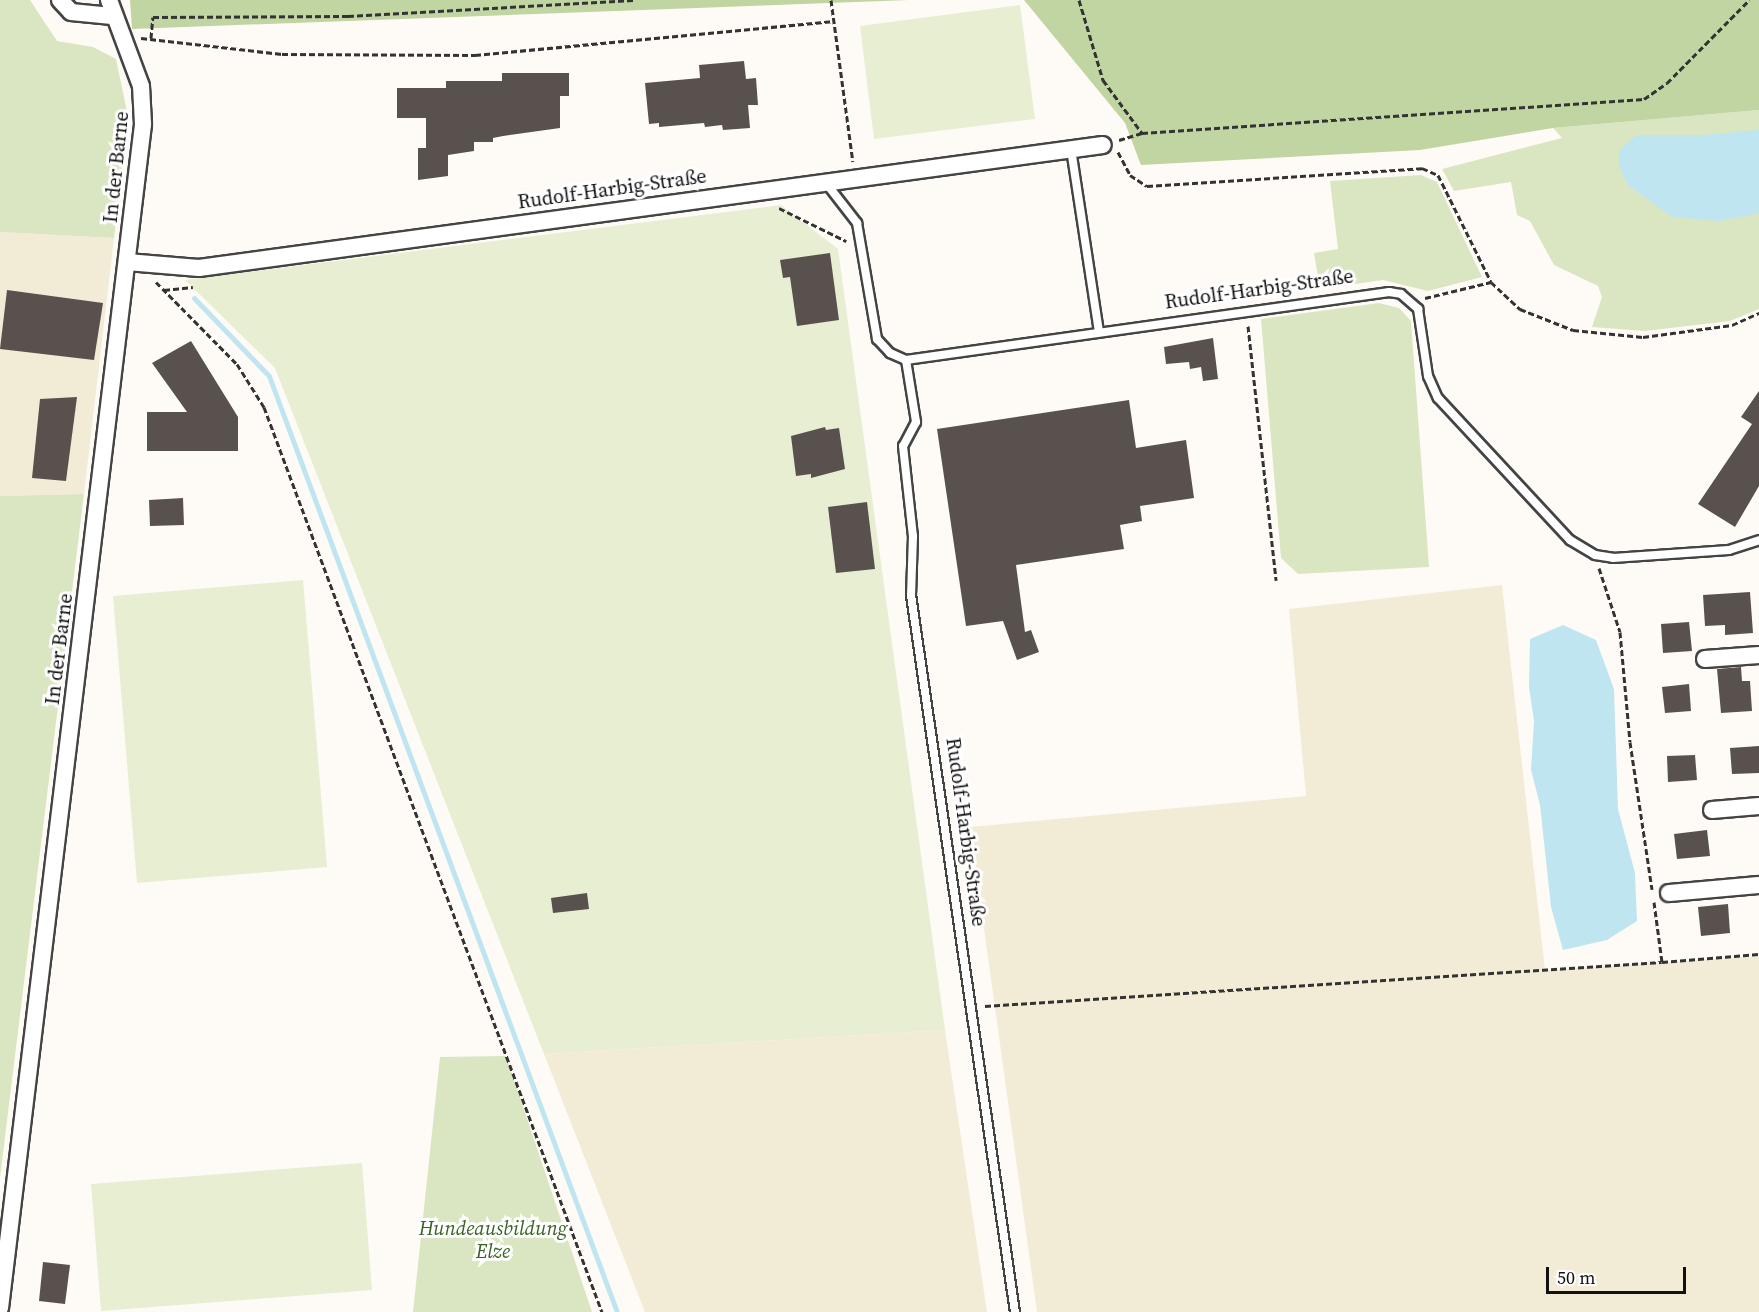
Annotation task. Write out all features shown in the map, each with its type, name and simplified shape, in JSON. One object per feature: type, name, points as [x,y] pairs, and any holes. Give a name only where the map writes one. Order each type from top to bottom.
[{"type":"street","points":[[60,0],[71,12],[111,8]]},
{"type":"street","name":"In der Barne","points":[[0,1308],[133,263],[144,108],[141,86],[111,8]]},
{"type":"street","name":"Rudolf-Harbig-Straße","points":[[133,263],[199,268],[824,180],[1103,145]]},
{"type":"street","points":[[1705,659],[1759,655]]},
{"type":"street","points":[[1712,810],[1759,806]]},
{"type":"street","points":[[1669,893],[1759,885]]},
{"type":"lane","points":[[1071,149],[1099,332]]},
{"type":"lane","points":[[824,180],[857,223],[877,339],[890,353],[906,360]]},
{"type":"lane","name":"Rudolf-Harbig-Straße","points":[[1015,1312],[911,595],[913,536],[903,446],[916,422],[906,360],[1389,292],[1412,301]]},
{"type":"lane","points":[[1412,301],[1418,309],[1428,376],[1438,398],[1570,540],[1595,555],[1613,558],[1729,550],[1759,540]]},
{"type":"path","points":[[151,38],[153,17],[348,16],[634,0]]},
{"type":"path","points":[[831,0],[855,176]]},
{"type":"path","points":[[1079,0],[1103,80],[1142,133]]},
{"type":"path","points":[[1103,145],[1142,133],[1644,99],[1667,83],[1749,0]]},
{"type":"path","points":[[124,39],[151,38],[282,54],[475,55],[834,21]]},
{"type":"path","points":[[1103,145],[1120,153],[1130,175],[1147,186],[1422,168],[1438,175],[1491,282],[1520,309],[1573,330],[1643,336],[1732,325],[1759,313]]},
{"type":"path","points":[[768,209],[779,208],[863,250]]},
{"type":"path","points":[[133,263],[164,290],[237,364],[264,407],[602,1312]]},
{"type":"path","points":[[1412,301],[1491,282]]},
{"type":"path","points":[[164,290],[200,286]]},
{"type":"path","points":[[1247,312],[1276,580]]},
{"type":"path","points":[[1595,555],[1620,632],[1630,742],[1662,962]]},
{"type":"path","points":[[971,1007],[1759,954]]},
{"type":"shaded area","points":[[0,232],[114,238],[84,494],[0,496]]},
{"type":"shaded area","points":[[1502,585],[1545,970],[1759,956],[1759,1312],[1037,1312],[970,827],[1306,796],[1289,609]]},
{"type":"shaded area","points":[[945,1030],[987,1312],[645,1312],[544,1054]]},
{"type":"green space","points":[[0,0],[30,0],[57,41],[93,47],[116,59],[128,116],[114,238],[0,232]]},
{"type":"green space","points":[[130,0],[909,0],[132,29]]},
{"type":"green space","points":[[1024,0],[1759,0],[1759,110],[1553,128],[1420,150],[1141,165],[1125,123]]},
{"type":"green space","points":[[1020,5],[1035,119],[874,139],[860,26]]},
{"type":"green space","points":[[1759,110],[1759,309],[1730,321],[1645,331],[1592,327],[1602,297],[1598,286],[1554,265],[1530,221],[1517,215],[1511,182],[1454,191],[1442,169],[1562,138],[1553,128]]},
{"type":"green space","points":[[1421,175],[1437,182],[1482,277],[1428,291],[1383,280],[1320,289],[1314,253],[1338,249],[1330,181]]},
{"type":"green space","points":[[781,205],[838,249],[945,1030],[544,1054],[275,368],[185,280]]},
{"type":"green space","points":[[1379,303],[1399,308],[1411,321],[1429,567],[1298,574],[1281,558],[1261,319]]},
{"type":"green space","points":[[84,494],[0,1178],[0,496]]},
{"type":"green space","points":[[303,580],[327,867],[137,883],[113,596]]},
{"type":"green space","name":"Hundeausbildung Elze","points":[[506,1056],[592,1312],[413,1312],[440,1057]]},
{"type":"green space","points":[[362,1163],[372,1290],[101,1311],[91,1184]]},
{"type":"water","points":[[1759,130],[1759,212],[1755,214],[1719,221],[1672,217],[1628,185],[1619,167],[1619,150],[1637,135],[1704,135]]},
{"type":"water","points":[[1563,625],[1596,640],[1614,689],[1618,809],[1635,873],[1637,921],[1607,940],[1563,950],[1551,907],[1540,805],[1531,770],[1534,721],[1529,687],[1530,639]]},
{"type":"building","points":[[744,61],[746,79],[756,78],[758,105],[748,105],[750,128],[723,130],[722,125],[705,127],[704,123],[659,127],[659,123],[649,124],[645,83],[700,78],[699,65]]},
{"type":"building","points":[[502,73],[569,73],[569,96],[560,96],[560,128],[493,138],[493,142],[474,142],[474,151],[448,155],[448,176],[418,180],[418,148],[426,148],[426,118],[397,118],[397,88],[446,88],[446,81],[502,81]]},
{"type":"building","points":[[830,253],[839,320],[797,326],[790,277],[783,278],[780,260]]},
{"type":"building","points":[[7,290],[103,303],[94,360],[0,349]]},
{"type":"building","points":[[1213,338],[1218,379],[1203,381],[1201,367],[1190,369],[1189,362],[1166,364],[1164,347]]},
{"type":"building","points":[[191,341],[238,417],[238,451],[147,451],[147,412],[187,412],[152,363]]},
{"type":"building","points":[[1759,391],[1759,486],[1735,527],[1698,504],[1752,424],[1741,417]]},
{"type":"building","points":[[77,397],[66,481],[32,478],[40,399]]},
{"type":"building","points":[[1129,400],[1136,448],[1186,440],[1194,498],[1140,506],[1142,521],[1120,525],[1124,549],[1016,565],[1025,632],[1031,630],[1039,652],[1017,660],[1003,621],[966,626],[937,429]]},
{"type":"building","points":[[825,427],[826,430],[839,428],[845,469],[811,478],[811,474],[796,476],[791,436]]},
{"type":"building","points":[[183,498],[184,525],[150,526],[149,500]]},
{"type":"building","points":[[867,502],[875,569],[836,573],[828,507]]},
{"type":"building","points":[[1750,592],[1753,633],[1725,635],[1725,625],[1705,626],[1703,595]]},
{"type":"building","points":[[1689,622],[1692,651],[1663,653],[1661,624]]},
{"type":"building","points":[[1741,667],[1742,681],[1750,681],[1752,711],[1721,713],[1717,669]]},
{"type":"building","points":[[1689,684],[1691,711],[1665,713],[1662,687]]},
{"type":"building","points":[[1759,746],[1759,773],[1732,774],[1730,748]]},
{"type":"building","points":[[1695,755],[1697,780],[1668,782],[1667,756]]},
{"type":"building","points":[[1707,830],[1710,856],[1677,859],[1674,834]]},
{"type":"building","points":[[587,893],[589,909],[553,913],[551,898]]},
{"type":"building","points":[[1728,904],[1730,933],[1701,936],[1698,907]]},
{"type":"building","points":[[43,1262],[70,1265],[65,1304],[39,1301]]},
{"type":"waterway","points":[[194,298],[269,376],[617,1312]]}]
